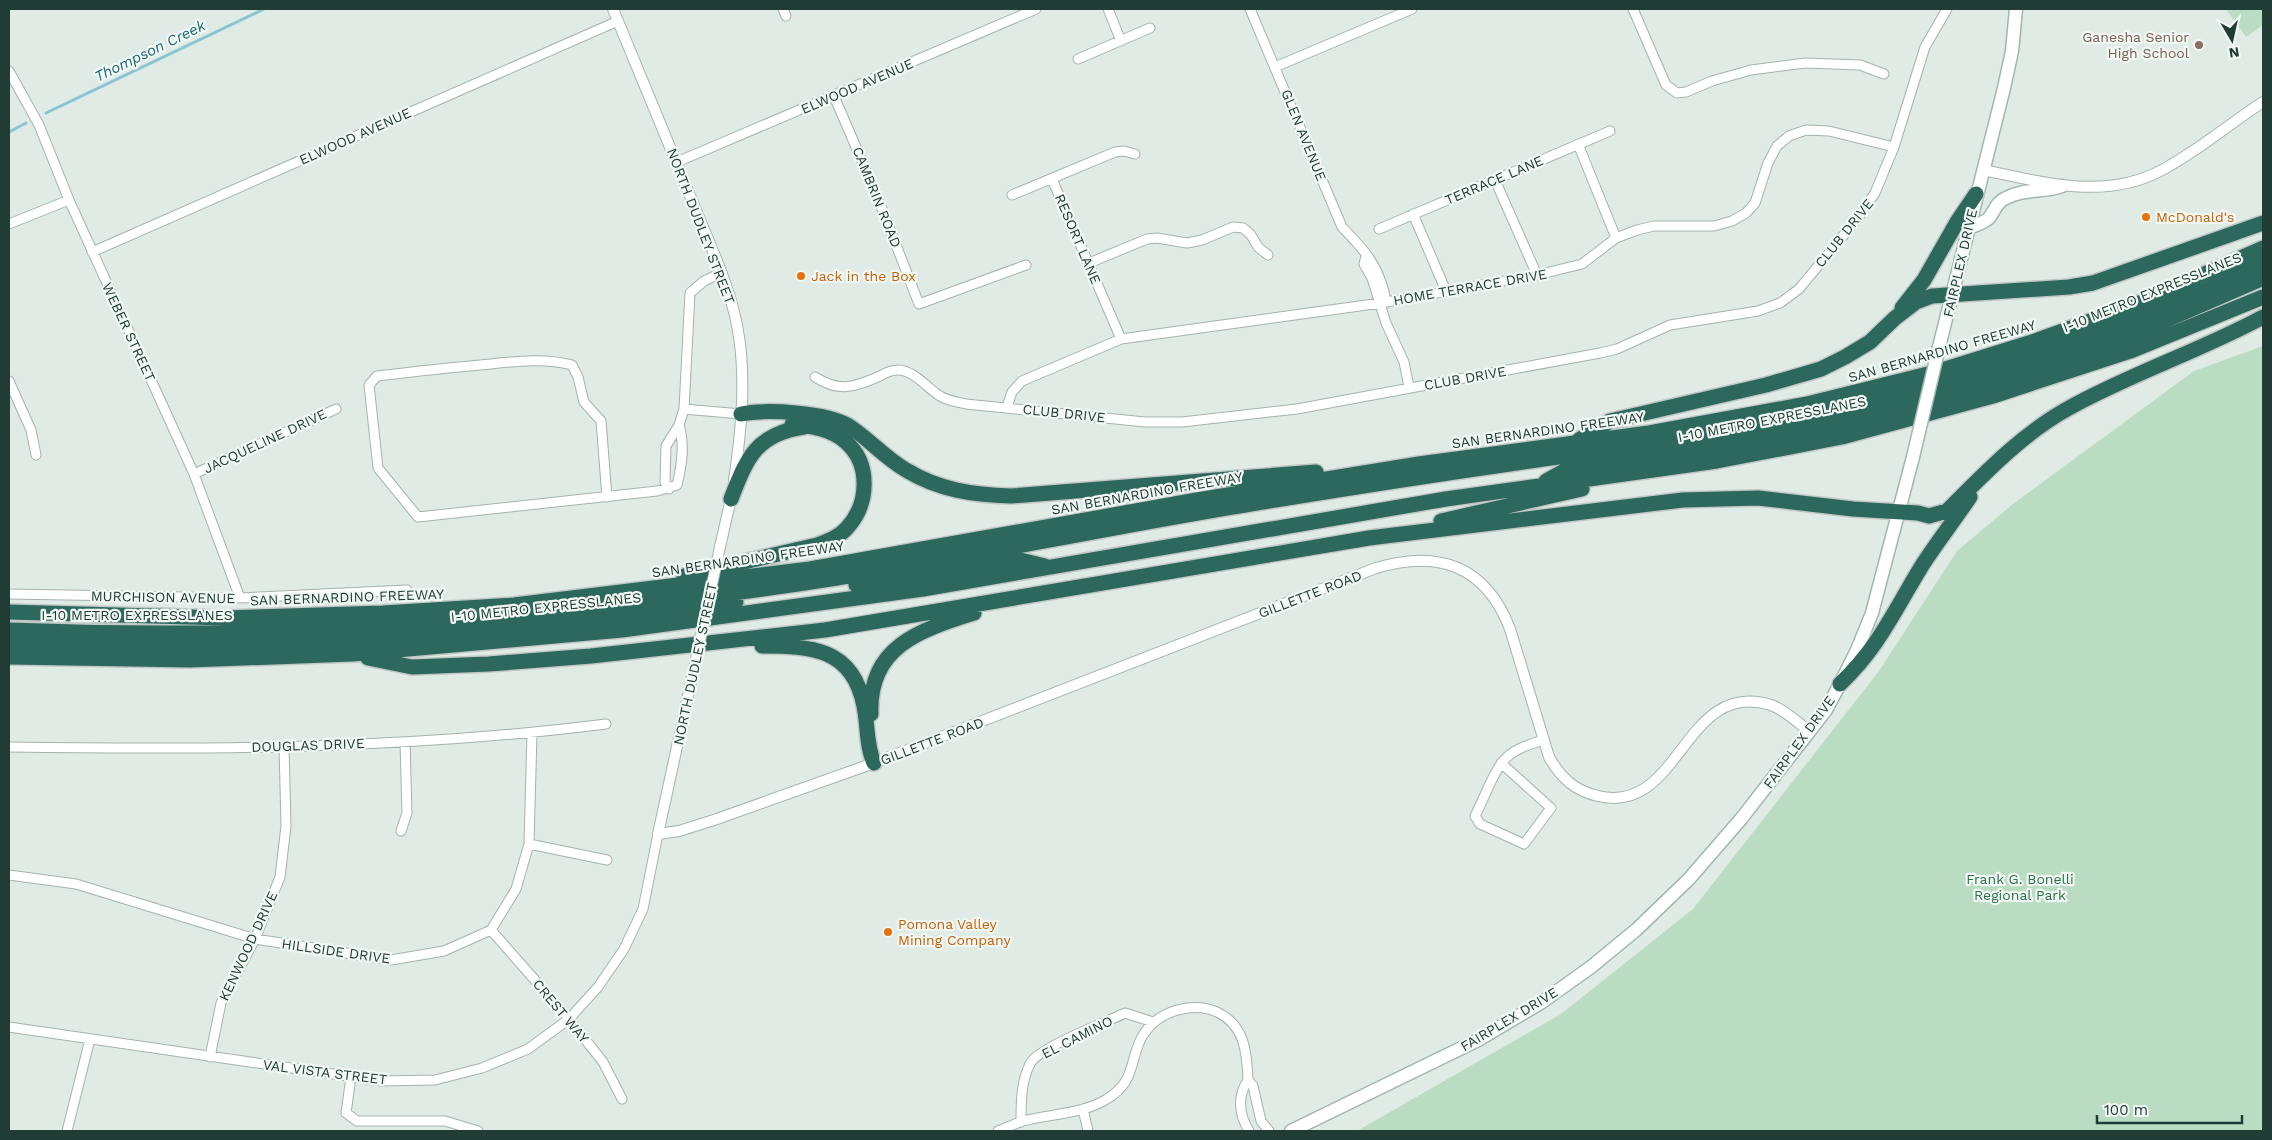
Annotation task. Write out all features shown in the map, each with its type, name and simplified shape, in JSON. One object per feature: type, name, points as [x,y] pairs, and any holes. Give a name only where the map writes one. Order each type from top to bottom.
[{"type":"highway","points":[[1895,318],[1924,280],[1956,222],[1976,194]]},
{"type":"highway","points":[[1574,443],[1610,421],[1757,387],[1821,369],[1870,342],[1895,318],[1916,302],[1932,296],[1951,296],[2092,283],[2263,223]]},
{"type":"highway","name":"SAN BERNARDINO FREEWAY","points":[[9,612],[225,618],[383,613],[514,605],[810,569],[1198,500],[1420,464],[1574,443],[1758,414],[1847,395],[1936,372],[2032,342],[2127,308],[2263,248]]},
{"type":"highway","name":"I-10 METRO EXPRESSLANES","points":[[9,630],[242,632],[353,628],[575,610],[834,578],[1260,502],[1694,438],[1830,412],[1942,384],[2024,359],[2174,303],[2263,264]]},
{"type":"highway","name":"I-10 METRO EXPRESSLANES","points":[[1538,486],[1564,471],[1748,443],[1899,409],[1993,382],[2134,334],[2263,278]]},
{"type":"highway","points":[[9,656],[190,660],[352,654],[622,630],[767,612],[1051,568],[1426,502],[1682,466],[1780,450],[1842,436],[1983,399],[2133,350],[2263,297]]},
{"type":"highway","points":[[352,654],[412,667],[591,656],[678,647],[825,630],[1369,538],[1620,506],[1708,498],[1758,498],[1853,509],[1918,513],[1929,516],[1938,515],[1947,510],[2023,440],[2068,408],[2263,317]]},
{"type":"highway","points":[[741,414],[756,411],[820,416],[836,420],[849,426],[911,473],[944,488],[985,496],[1012,496],[1420,464]]},
{"type":"highway","points":[[622,592],[818,545],[835,538],[848,528],[863,498],[865,483],[862,467],[856,454],[846,442],[829,432],[810,426],[754,421],[741,414]]},
{"type":"highway","points":[[731,498],[745,463],[754,451],[764,442],[785,431],[810,426]]},
{"type":"highway","points":[[1840,684],[1861,664],[1880,638],[1924,563],[1975,490],[1997,463]]},
{"type":"highway","points":[[1369,538],[1682,466]]},
{"type":"highway","name":"I-10 METRO EXPRESSLANES","points":[[9,643],[139,646],[259,645],[406,637],[675,610],[870,583],[1016,559],[1051,568]]},
{"type":"highway","points":[[874,763],[876,752],[871,701],[879,672],[897,647],[909,637],[928,627],[1037,594]]},
{"type":"highway","points":[[678,647],[798,646],[829,654],[841,661],[850,672],[864,704],[870,753],[874,763]]},
{"type":"main road","name":"FAIRPLEX DRIVE","points":[[1291,1131],[1478,1040],[1542,1002],[1592,967],[1636,930],[1689,879],[1740,819],[1826,710],[1857,650],[1872,613],[1913,457],[2012,52],[2016,9]]},
{"type":"main road","points":[[1968,228],[1988,219],[1995,206],[2005,198],[2020,192],[2051,190],[2062,186]]},
{"type":"street","name":"NORTH DUDLEY STREET","points":[[613,9],[722,273],[739,335],[743,367],[741,414],[731,498],[658,834]]},
{"type":"street","name":"ELWOOD AVENUE","points":[[677,162],[1036,9]]},
{"type":"street","points":[[1108,9],[1121,41]]},
{"type":"street","name":"GLEN AVENUE","points":[[1250,9],[1342,227],[1366,256],[1364,264],[1377,281],[1385,296],[1381,303],[1386,323],[1404,362],[1409,388]]},
{"type":"street","points":[[1276,67],[1412,9]]},
{"type":"street","points":[[1633,9],[1666,85],[1677,93],[1686,92],[1712,81],[1751,70],[1805,63],[1860,65],[1884,74]]},
{"type":"street","name":"CLUB DRIVE","points":[[815,377],[825,383],[838,387],[854,387],[888,372],[899,370],[909,373],[941,396],[953,401],[1165,423],[1297,409],[1608,351],[1629,344],[1670,325],[1758,311],[1780,303],[1799,288],[1857,219],[1875,194],[1894,146],[1925,46],[1947,9]]},
{"type":"street","name":"ELWOOD AVENUE","points":[[92,252],[618,21]]},
{"type":"street","points":[[1078,59],[1150,28]]},
{"type":"street","name":"WEBER STREET","points":[[9,71],[39,125],[92,252],[194,474],[240,598]]},
{"type":"street","name":"CAMBRIN ROAD","points":[[834,96],[877,196],[919,304],[1026,265]]},
{"type":"street","points":[[1983,170],[2062,186],[2110,186],[2143,179],[2162,171],[2184,157],[2263,102]]},
{"type":"street","name":"HOME TERRACE DRIVE","points":[[1007,407],[1012,392],[1022,381],[1121,339],[1381,303],[1537,275],[1582,264],[1616,238],[1637,230],[1654,226],[1714,226],[1732,222],[1746,213],[1755,203],[1768,163],[1777,146],[1789,136],[1806,130],[1829,131],[1894,146]]},
{"type":"street","name":"TERRACE LANE","points":[[1379,229],[1610,131]]},
{"type":"street","points":[[1578,144],[1616,238]]},
{"type":"street","points":[[1052,179],[1116,152],[1124,151],[1134,154]]},
{"type":"street","name":"RESORT LANE","points":[[1012,195],[1052,179],[1121,339]]},
{"type":"street","points":[[1495,180],[1537,275]]},
{"type":"street","points":[[9,224],[69,200]]},
{"type":"street","points":[[1413,214],[1446,291]]},
{"type":"street","points":[[1088,263],[1147,239],[1157,238],[1187,243],[1202,240],[1233,227],[1243,228],[1251,235],[1258,247],[1268,255]]},
{"type":"street","points":[[669,488],[664,482],[665,453],[669,439],[679,425],[684,409],[690,292],[704,281],[722,273]]},
{"type":"street","points":[[607,497],[601,421],[584,402],[578,377],[572,365],[556,361],[532,360],[447,368],[376,376],[369,385],[378,468],[418,517],[607,497],[677,486],[683,441],[679,425]]},
{"type":"street","points":[[9,381],[31,430],[36,455]]},
{"type":"street","name":"JACQUELINE DRIVE","points":[[194,474],[336,408]]},
{"type":"street","points":[[684,409],[741,414]]},
{"type":"street","points":[[665,453],[682,456]]},
{"type":"street","name":"GILLETTE ROAD","points":[[658,834],[679,831],[714,820],[874,763],[1398,561],[1422,559],[1443,562],[1469,574],[1489,590],[1502,609],[1517,650],[1549,758],[1557,772],[1571,785],[1586,793],[1602,797],[1619,797],[1649,787],[1663,775],[1704,720],[1725,707],[1753,702],[1772,706],[1789,715],[1808,731]]},
{"type":"street","name":"MURCHISON AVENUE","points":[[9,594],[240,598],[407,590]]},
{"type":"street","name":"DOUGLAS DRIVE","points":[[9,747],[140,749],[405,742],[532,733],[606,724]]},
{"type":"street","points":[[491,930],[516,889],[529,844],[532,733]]},
{"type":"street","points":[[1501,763],[1551,808],[1524,844],[1480,824],[1476,816],[1501,763],[1516,751],[1543,740]]},
{"type":"street","points":[[401,830],[407,813],[405,742]]},
{"type":"street","name":"KENWOOD DRIVE","points":[[210,1057],[221,1003],[255,938],[280,877],[286,826],[284,746]]},
{"type":"street","name":"VAL VISTA STREET","points":[[9,1027],[381,1081],[435,1080],[482,1068],[528,1049],[569,1019],[598,987],[624,949],[643,908],[658,834]]},
{"type":"street","points":[[529,844],[607,860]]},
{"type":"street","name":"HILLSIDE DRIVE","points":[[9,875],[76,884],[255,938],[392,960],[444,951],[491,930]]},
{"type":"street","name":"CREST WAY","points":[[491,930],[604,1062],[622,1099]]},
{"type":"street","points":[[998,1131],[1021,1122],[1083,1109],[1106,1100],[1121,1088],[1132,1071],[1143,1036],[1154,1022],[1169,1013],[1191,1007],[1207,1009],[1223,1015],[1238,1031],[1244,1043],[1248,1080],[1253,1086],[1261,1120],[1269,1131]]},
{"type":"street","name":"EL CAMINO","points":[[1021,1122],[1021,1095],[1030,1063],[1044,1050],[1126,1013],[1154,1022]]},
{"type":"street","points":[[67,1131],[90,1039]]},
{"type":"street","points":[[350,1077],[346,1113],[357,1121],[445,1121],[478,1131]]},
{"type":"street","points":[[1248,1080],[1243,1087],[1240,1098],[1242,1112],[1249,1131]]},
{"type":"street","points":[[1242,1112],[1257,1108]]},
{"type":"street","points":[[1083,1109],[1088,1131]]},
{"type":"green space","points":[[2226,9],[2263,9],[2263,25],[2246,37]]},
{"type":"green space","name":"Frank G. Bonelli Regional Park","points":[[2263,346],[2263,1131],[1357,1131],[1561,1014],[1693,909],[1879,671],[1957,551],[2013,504],[2194,371]]},
{"type":"waterway","name":"Thompson Creek","points":[[46,113],[264,9]]},
{"type":"waterway","name":"Thompson Creek","points":[[9,132],[26,123]]},
{"type":"place","name":"Ganesha Senior High School","points":[[2199,45]]},
{"type":"place","name":"McDonald's","points":[[2146,217]]},
{"type":"place","name":"Jack in the Box","points":[[801,276]]},
{"type":"place","name":"Pomona Valley Mining Company","points":[[888,932]]}]
